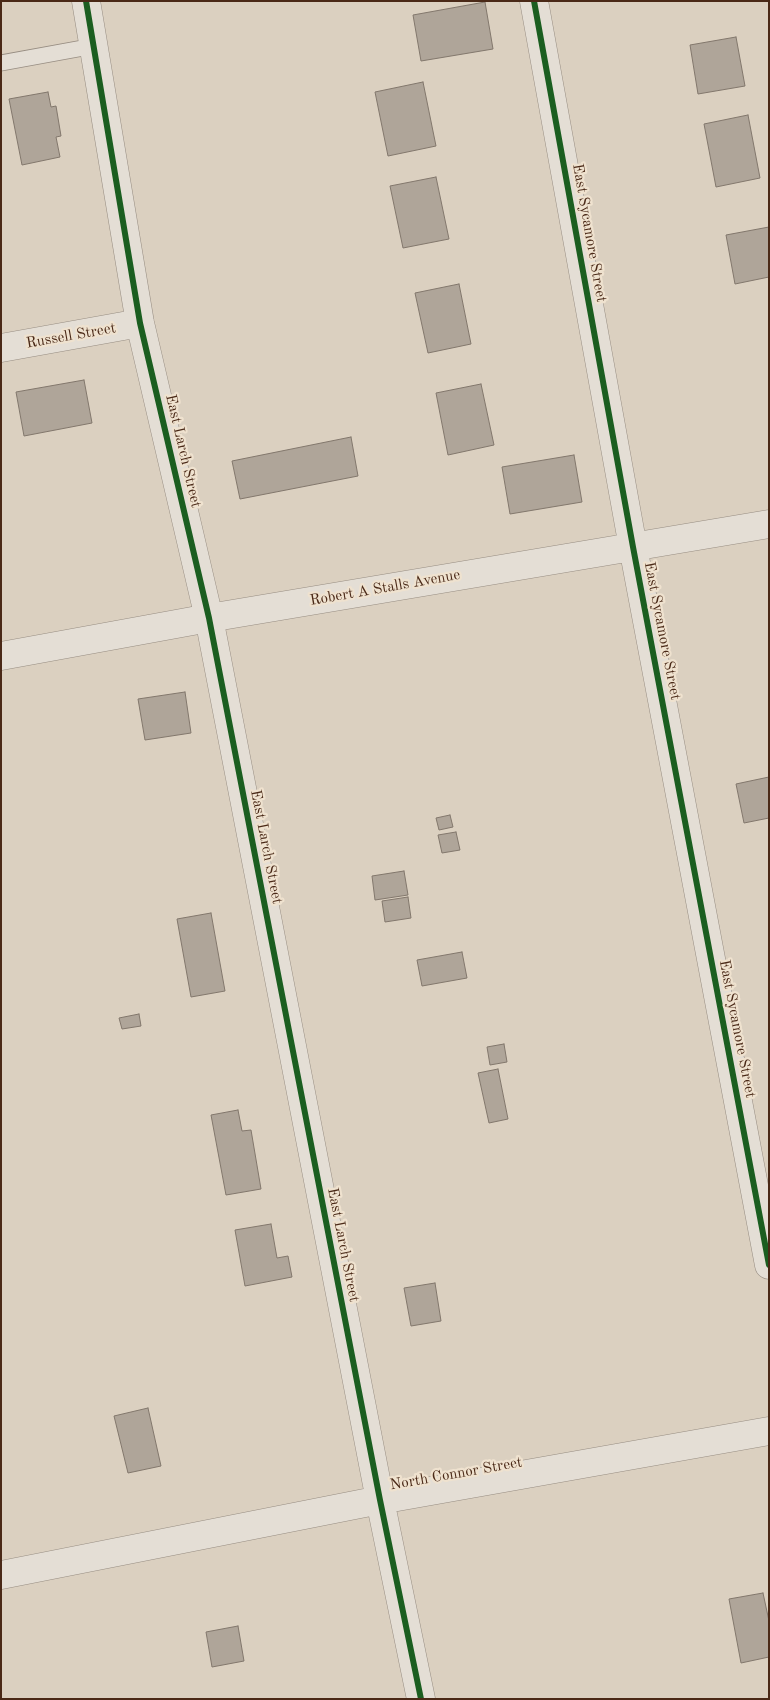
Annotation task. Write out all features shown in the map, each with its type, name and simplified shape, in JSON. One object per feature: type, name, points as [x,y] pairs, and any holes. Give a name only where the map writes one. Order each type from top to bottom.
[{"type":"street","name":"East Larch Street","points":[[86,1],[140,323],[209,618],[380,1500],[421,1699]]},
{"type":"street","name":"East Sycamore Street","points":[[534,1],[633,546],[769,1265]]},
{"type":"street","name":"Russell Street","points":[[1,348],[140,323]]},
{"type":"street","name":"Robert A Stalls Avenue","points":[[1,656],[209,618],[769,524]]},
{"type":"street","name":"North Connor Street","points":[[1,1576],[380,1500],[769,1431]]},
{"type":"lane","points":[[1,62],[94,46]]},
{"type":"building","points":[[485,2],[493,49],[421,61],[413,15]]},
{"type":"building","points":[[736,37],[745,86],[698,94],[690,45]]},
{"type":"building","points":[[423,82],[436,146],[388,156],[375,92]]},
{"type":"building","points":[[48,92],[51,107],[56,106],[61,136],[56,137],[60,157],[22,165],[9,99]]},
{"type":"building","points":[[748,115],[760,178],[716,187],[704,124]]},
{"type":"building","points":[[436,177],[449,239],[403,248],[390,186]]},
{"type":"building","points":[[769,227],[769,277],[735,284],[726,235]]},
{"type":"building","points":[[459,284],[471,344],[428,353],[415,293]]},
{"type":"building","points":[[84,380],[92,423],[24,436],[16,392]]},
{"type":"building","points":[[481,384],[494,445],[448,455],[436,393]]},
{"type":"building","points":[[351,437],[358,476],[240,499],[232,461]]},
{"type":"building","points":[[574,455],[582,502],[510,514],[502,467]]},
{"type":"building","points":[[185,692],[191,733],[145,740],[138,699]]},
{"type":"building","points":[[769,777],[769,818],[744,823],[736,784]]},
{"type":"building","points":[[450,815],[453,827],[439,830],[436,818]]},
{"type":"building","points":[[456,832],[460,850],[442,853],[438,835]]},
{"type":"building","points":[[404,871],[408,895],[375,900],[372,876]]},
{"type":"building","points":[[408,897],[411,918],[385,922],[382,901]]},
{"type":"building","points":[[211,913],[225,991],[191,997],[177,919]]},
{"type":"building","points":[[462,952],[467,978],[422,986],[417,960]]},
{"type":"building","points":[[139,1014],[141,1026],[122,1029],[119,1018]]},
{"type":"building","points":[[504,1044],[507,1062],[490,1065],[487,1047]]},
{"type":"building","points":[[498,1069],[508,1119],[489,1123],[478,1073]]},
{"type":"building","points":[[238,1110],[242,1131],[251,1130],[261,1189],[226,1195],[211,1115]]},
{"type":"building","points":[[271,1224],[277,1258],[288,1256],[292,1277],[245,1286],[235,1230]]},
{"type":"building","points":[[435,1283],[441,1321],[411,1326],[404,1288]]},
{"type":"building","points":[[148,1408],[161,1466],[128,1473],[114,1416]]},
{"type":"building","points":[[763,1593],[769,1621],[769,1657],[741,1663],[729,1599]]},
{"type":"building","points":[[238,1626],[244,1661],[212,1667],[206,1632]]},
{"type":"cycle path","points":[[86,1],[140,323],[209,618],[380,1500],[421,1699]]},
{"type":"cycle path","points":[[534,1],[633,547],[769,1265]]}]
